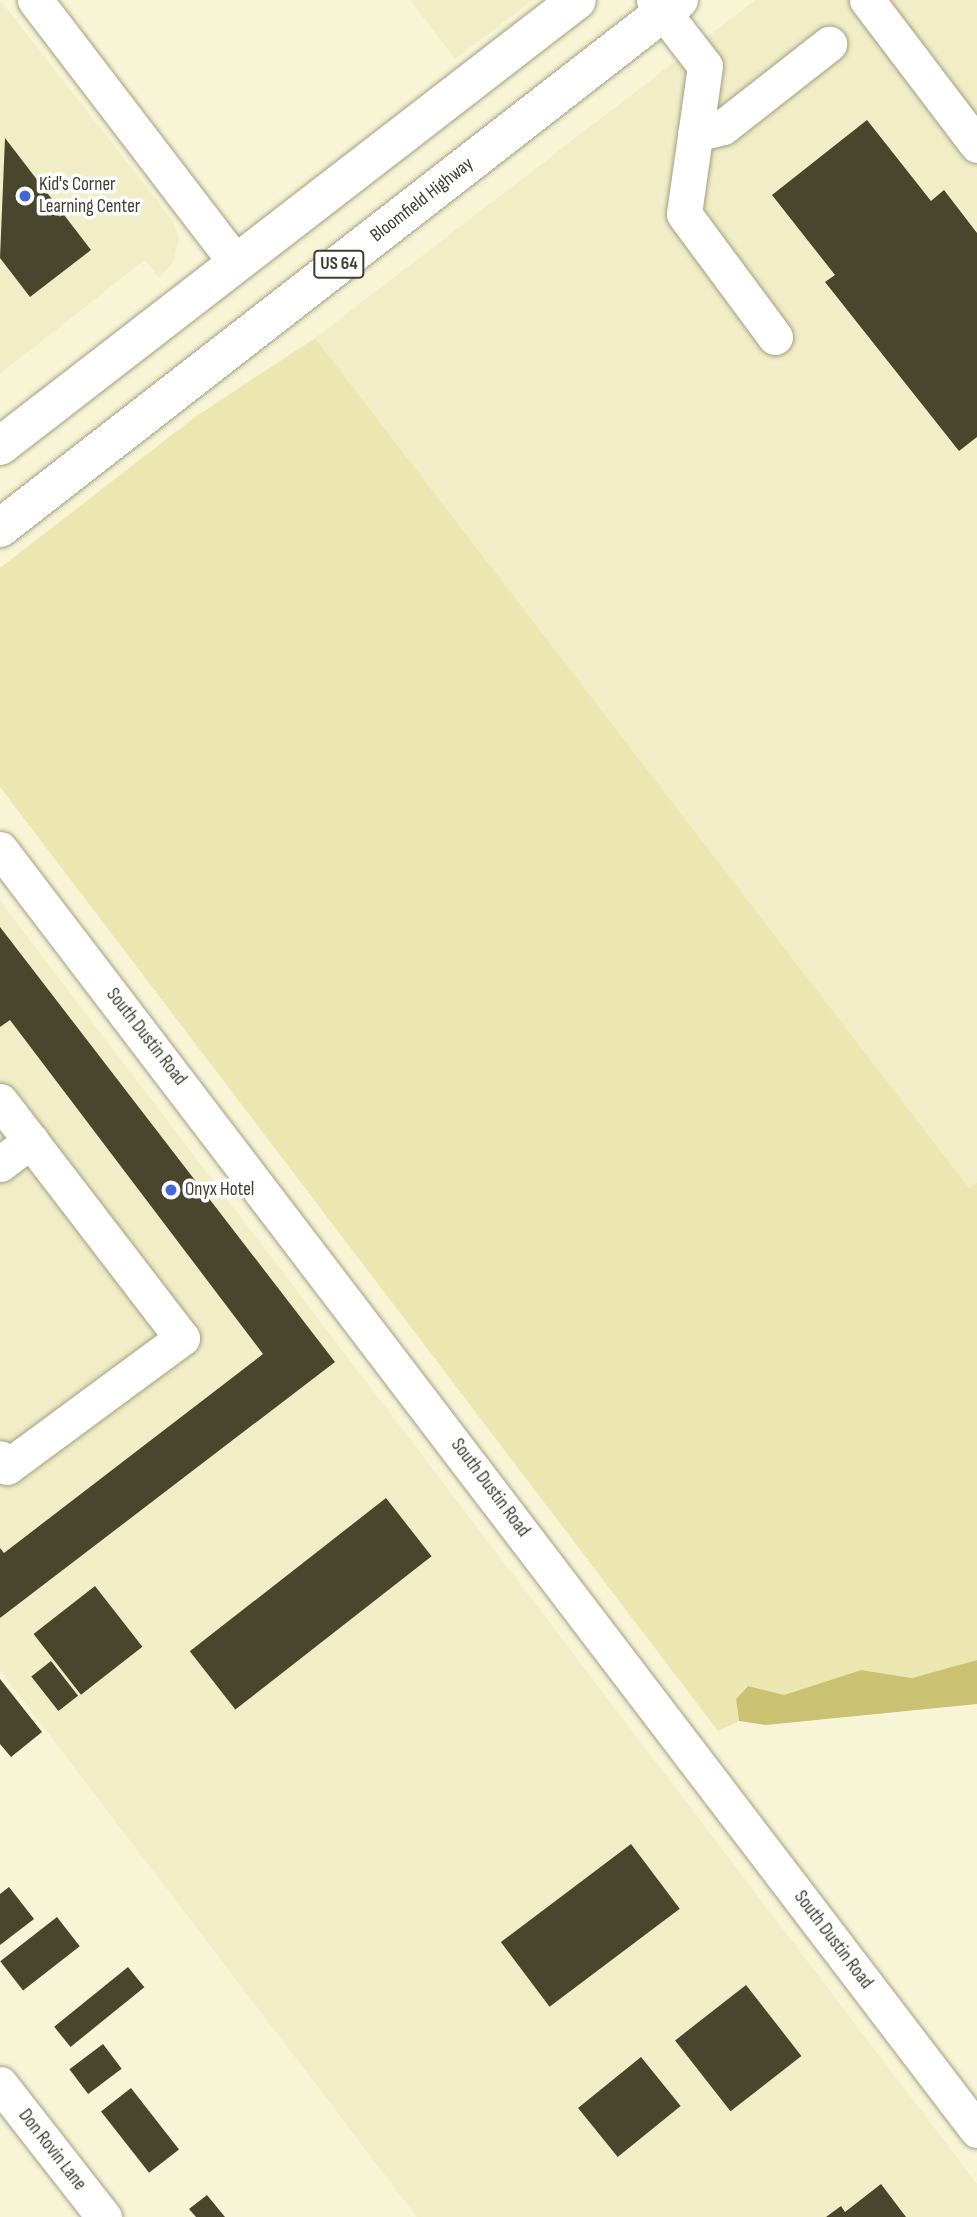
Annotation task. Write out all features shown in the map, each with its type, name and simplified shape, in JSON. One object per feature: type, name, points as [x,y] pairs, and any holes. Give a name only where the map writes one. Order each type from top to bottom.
[{"type":"highway","points":[[0,446],[577,0]]},
{"type":"highway","name":"Bloomfield Highway","points":[[0,528],[665,4]]},
{"type":"street","points":[[35,0],[236,264]]},
{"type":"street","points":[[867,0],[977,145]]},
{"type":"street","points":[[665,4],[705,66],[684,214],[775,337]]},
{"type":"street","points":[[695,134],[723,127],[830,44]]},
{"type":"street","name":"South Dustin Road","points":[[0,849],[977,2130]]},
{"type":"street","points":[[0,1101],[182,1338],[6,1467],[0,1458]]},
{"type":"street","points":[[0,1164],[31,1141]]},
{"type":"street","name":"Don Rovin Lane","points":[[0,2084],[104,2217]]},
{"type":"shaded area","points":[[0,0],[173,221],[179,239],[173,263],[159,278],[145,260],[0,374]]},
{"type":"shaded area","points":[[410,0],[533,0],[455,59]]},
{"type":"shaded area","points":[[755,0],[977,0],[977,1182],[969,1188],[315,338]]},
{"type":"shaded area","points":[[315,338],[969,1188],[977,1182],[977,1660],[912,1678],[861,1670],[784,1695],[747,1686],[736,1699],[739,1721],[718,1731],[0,787],[0,568],[195,417]]},
{"type":"shaded area","points":[[0,901],[977,2184],[977,2217],[417,2217],[0,1670]]},
{"type":"shaded area","points":[[977,1660],[977,1704],[766,1725],[739,1721],[736,1699],[748,1686],[784,1695],[861,1670],[912,1678]]},
{"type":"building","points":[[867,120],[931,201],[944,190],[977,233],[977,437],[959,451],[825,282],[835,275],[772,195]]},
{"type":"building","name":"Kid's Corner Learning Center","points":[[5,138],[91,250],[30,297],[0,258]]},
{"type":"building","name":"Onyx Hotel","points":[[0,927],[335,1362],[0,1618],[0,1548],[4,1553],[263,1354],[10,1020],[0,1027]]},
{"type":"building","points":[[386,1498],[432,1556],[235,1710],[190,1651]]},
{"type":"building","points":[[95,1586],[142,1647],[81,1695],[34,1634]]},
{"type":"building","points":[[51,1661],[78,1696],[58,1711],[31,1676]]},
{"type":"building","points":[[0,1679],[42,1732],[11,1757],[0,1744]]},
{"type":"building","points":[[631,1844],[680,1909],[550,2007],[501,1942]]},
{"type":"building","points":[[9,1887],[34,1919],[0,1945],[0,1894]]},
{"type":"building","points":[[57,1917],[80,1946],[23,1990],[0,1961]]},
{"type":"building","points":[[128,1967],[144,1987],[71,2047],[54,2027]]},
{"type":"building","points":[[746,1985],[801,2056],[730,2111],[675,2040]]},
{"type":"building","points":[[103,2044],[122,2069],[88,2094],[69,2069]]},
{"type":"building","points":[[641,2057],[681,2106],[618,2157],[578,2108]]},
{"type":"building","points":[[131,2088],[179,2149],[149,2173],[101,2111]]},
{"type":"building","points":[[881,2184],[906,2217],[826,2217],[841,2206],[845,2212]]},
{"type":"building","points":[[207,2195],[225,2217],[196,2217],[189,2209]]},
{"type":"place","name":"Kid's Corner Learning Center","points":[[25,196]]},
{"type":"place","name":"Onyx Hotel","points":[[171,1190]]}]
